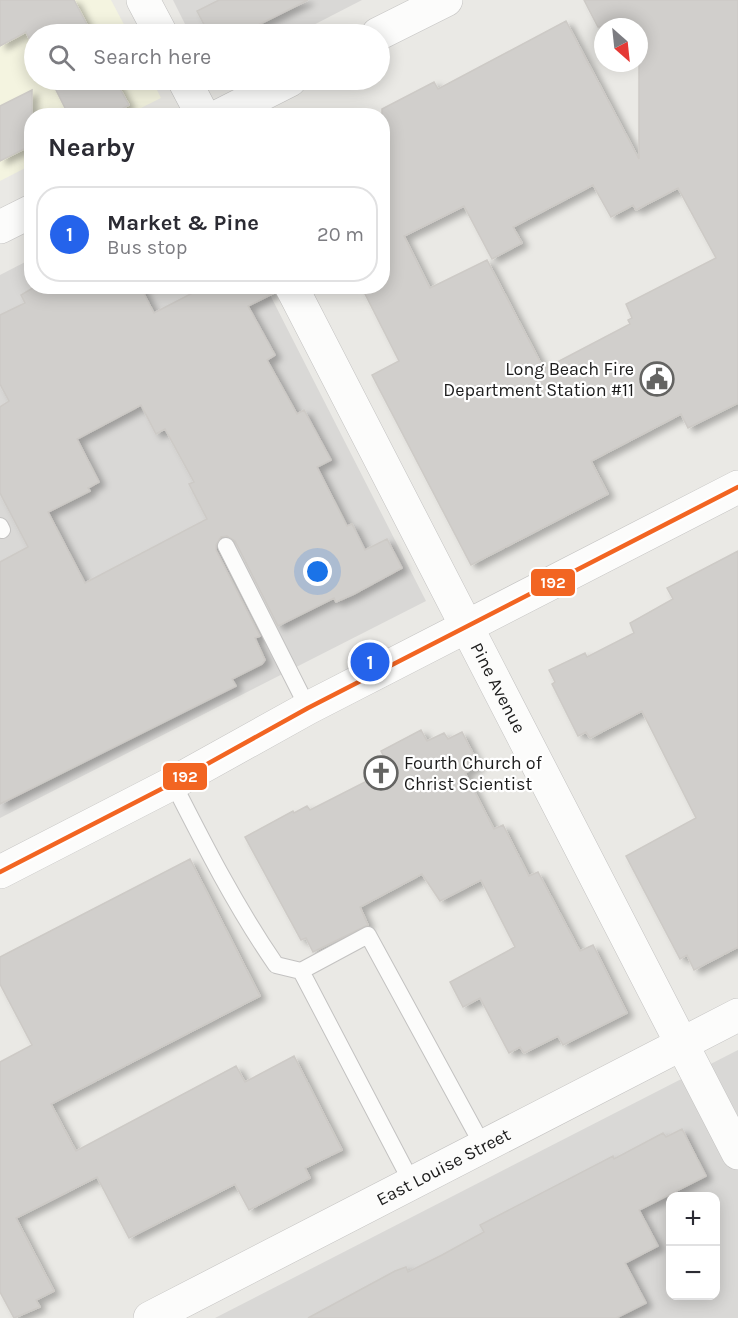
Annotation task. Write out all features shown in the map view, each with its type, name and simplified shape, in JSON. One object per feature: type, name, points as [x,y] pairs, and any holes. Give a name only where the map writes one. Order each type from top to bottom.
[{"type":"street","points":[[143,0],[156,24]]},
{"type":"street","points":[[390,28],[446,0]]},
{"type":"street","points":[[189,90],[199,108]]},
{"type":"street","points":[[235,108],[270,90]]},
{"type":"street","points":[[0,227],[24,215]]},
{"type":"street","name":"Pine Avenue","points":[[295,294],[738,1153]]},
{"type":"street","points":[[0,872],[173,783],[308,708],[738,487]]},
{"type":"street","name":"East Louise Street","points":[[150,1318],[738,1015]]},
{"type":"lane","points":[[226,546],[308,708]]},
{"type":"lane","points":[[173,783],[214,866],[246,922],[276,965],[301,971],[368,935],[483,1146]]},
{"type":"lane","points":[[301,971],[412,1183]]},
{"type":"shaded area","points":[[0,0],[111,0],[124,24],[24,24],[24,90],[157,90],[161,98],[141,108],[24,108],[24,169],[0,181]]},
{"type":"shaded area","points":[[173,0],[362,0],[315,24],[185,24]]},
{"type":"shaded area","points":[[24,263],[24,294],[270,294],[426,601],[0,818],[0,275]]},
{"type":"shaded area","points":[[738,1050],[738,1318],[215,1318]]},
{"type":"building","points":[[0,0],[74,0],[87,24],[24,24],[24,33],[0,46]]},
{"type":"building","points":[[219,0],[308,0],[260,24],[204,24],[197,11]]},
{"type":"building","points":[[584,0],[738,0],[738,403],[688,428],[681,414],[591,461],[608,494],[471,565],[372,375],[399,361],[365,294],[390,294],[390,108],[384,108],[434,82],[438,89],[566,21],[639,159],[639,72],[648,72],[648,18],[594,19]],"holes":[[[593,185],[611,217],[633,205],[636,210],[678,188],[716,258],[626,304],[632,318],[628,320],[630,324],[544,369],[487,260],[430,288],[404,236],[464,206],[492,259],[522,243],[513,227]]]},
{"type":"building","points":[[32,90],[32,108],[24,108],[24,149],[0,161],[0,106]]},
{"type":"building","points":[[56,90],[121,90],[129,105],[124,108],[65,108]]},
{"type":"building","points":[[24,293],[144,294],[154,313],[191,294],[272,294],[248,306],[275,355],[267,360],[297,414],[304,410],[331,460],[317,467],[347,526],[352,524],[365,550],[387,539],[402,568],[354,594],[336,602],[334,598],[278,626],[235,541],[227,536],[221,537],[216,550],[260,636],[255,638],[265,660],[262,664],[232,679],[236,686],[0,804],[0,562],[28,547],[0,493],[0,407],[9,401],[0,384],[0,315],[25,303],[21,295]],"holes":[[[141,405],[156,434],[165,429],[194,482],[189,484],[207,519],[85,583],[48,512],[90,491],[88,488],[99,482],[77,439]]]},
{"type":"building","points":[[738,551],[738,947],[694,970],[687,955],[680,959],[626,856],[696,818],[642,711],[590,738],[586,732],[578,736],[552,684],[555,682],[549,670],[585,653],[587,657],[634,633],[630,623],[673,599],[667,588]]},
{"type":"building","points":[[421,730],[427,741],[444,733],[448,739],[462,732],[479,765],[465,773],[494,829],[503,825],[529,876],[538,872],[580,951],[593,945],[627,1013],[563,1045],[558,1036],[524,1053],[520,1047],[509,1053],[480,998],[463,1007],[450,982],[515,947],[481,880],[440,901],[422,874],[360,907],[368,925],[313,952],[306,938],[301,940],[245,837],[293,811],[294,813],[307,806],[310,810],[373,778],[370,772],[387,763],[381,751]]},
{"type":"building","points":[[190,859],[260,996],[51,1104],[76,1151],[236,1066],[245,1082],[294,1056],[342,1150],[305,1168],[310,1178],[249,1210],[235,1184],[129,1238],[97,1177],[16,1218],[54,1291],[36,1300],[40,1307],[14,1318],[0,1292],[0,1062],[32,1045],[0,984],[0,957]]},
{"type":"building","points":[[682,1129],[706,1176],[674,1192],[666,1192],[666,1196],[639,1210],[658,1246],[625,1263],[646,1303],[616,1318],[308,1318],[395,1271],[406,1267],[408,1272],[442,1255],[484,1232],[480,1225],[613,1156],[614,1159],[663,1133],[666,1137]]},
{"type":"transit line","name":"192","points":[[0,872],[173,783],[308,708],[738,487]]},
{"type":"place","name":"Long Beach Fire Department Station #11","points":[[657,379]]},
{"type":"place","name":"Market & Pine","points":[[370,662]]},
{"type":"place","name":"Fourth Church of Christ Scientist","points":[[381,773]]}]
